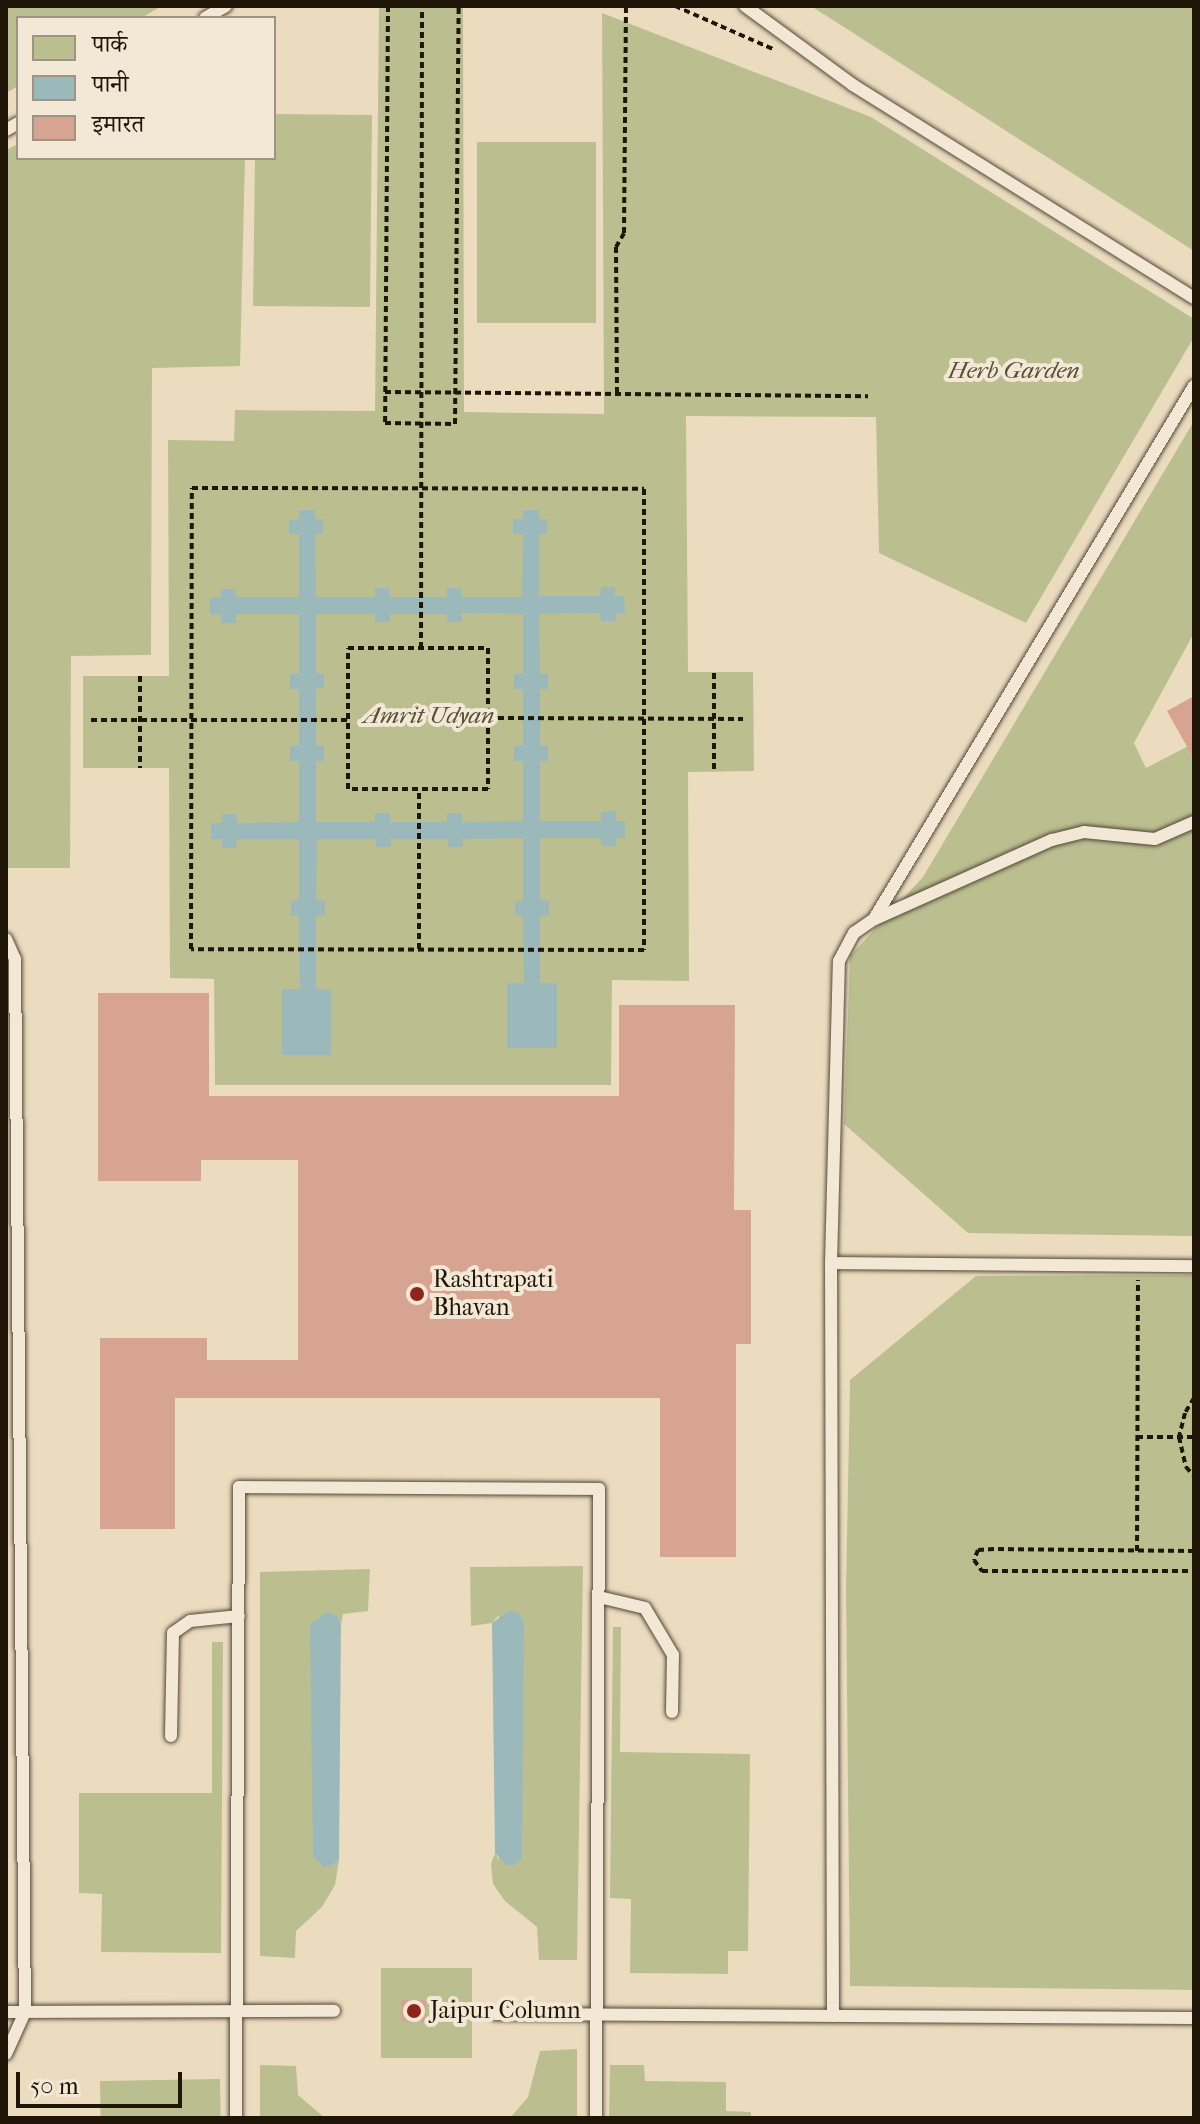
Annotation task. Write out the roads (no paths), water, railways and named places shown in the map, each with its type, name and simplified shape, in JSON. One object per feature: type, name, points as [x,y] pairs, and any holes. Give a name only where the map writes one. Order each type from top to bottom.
[{"type":"lane","points":[[208,16],[226,6]]},
{"type":"lane","points":[[745,6],[853,85],[1194,298]]},
{"type":"lane","points":[[874,919],[1194,386]]},
{"type":"lane","points":[[833,2016],[831,1263],[839,961],[854,933],[874,919],[1052,840],[1084,832],[1155,839],[1194,822]]},
{"type":"lane","points":[[6,939],[15,959],[25,2012],[6,2054]]},
{"type":"lane","points":[[6,1254],[20,1254]]},
{"type":"lane","points":[[831,1263],[1194,1266]]},
{"type":"lane","points":[[236,2118],[239,1487],[599,1489],[596,2118]]},
{"type":"lane","points":[[599,1597],[645,1608],[673,1655],[672,1712]]},
{"type":"lane","points":[[171,1736],[173,1633],[190,1621],[239,1616]]},
{"type":"lane","points":[[6,2012],[334,2011]]},
{"type":"lane","points":[[495,2014],[1194,2018]]},
{"type":"water","points":[[299,510],[315,510],[315,519],[323,519],[323,534],[315,534],[316,597],[375,597],[375,588],[389,588],[390,597],[446,597],[447,588],[461,588],[462,597],[522,597],[523,534],[513,534],[513,519],[523,519],[523,510],[539,510],[539,519],[547,519],[547,534],[539,534],[539,596],[600,596],[601,587],[615,587],[615,596],[624,596],[625,613],[616,613],[615,621],[601,621],[601,613],[539,614],[540,674],[548,674],[548,689],[540,689],[540,746],[548,746],[548,761],[540,761],[540,821],[601,821],[601,812],[616,811],[616,821],[625,821],[625,838],[616,838],[616,846],[602,846],[601,838],[540,838],[540,900],[549,901],[549,915],[540,916],[540,983],[557,983],[557,1048],[507,1048],[507,983],[524,983],[523,916],[515,915],[515,901],[523,901],[523,838],[463,839],[462,847],[448,847],[447,839],[391,839],[390,847],[376,847],[375,839],[317,839],[316,900],[325,901],[325,915],[316,916],[316,989],[331,990],[331,1055],[282,1055],[282,989],[300,989],[299,916],[291,916],[291,901],[299,900],[299,839],[237,839],[236,848],[222,848],[222,839],[211,839],[211,823],[222,823],[222,814],[236,814],[237,823],[299,822],[299,761],[290,761],[290,746],[299,746],[299,689],[290,689],[290,674],[299,674],[299,614],[236,614],[236,623],[221,623],[221,615],[210,614],[210,598],[221,597],[221,589],[236,589],[236,597],[299,597],[299,534],[289,534],[289,520],[299,519]],"holes":[[[462,613],[523,614],[523,674],[514,674],[514,689],[523,689],[523,746],[514,746],[514,761],[523,761],[523,821],[462,822],[462,813],[447,813],[447,822],[390,822],[390,813],[375,813],[375,822],[316,822],[316,761],[324,761],[324,746],[316,746],[316,689],[324,688],[324,674],[316,673],[316,614],[375,614],[375,622],[390,622],[390,614],[446,614],[447,622],[462,622]]]},
{"type":"water","points":[[510,1610],[520,1615],[524,1623],[522,1858],[514,1865],[506,1865],[495,1853],[492,1623]]},
{"type":"water","points":[[327,1612],[338,1616],[341,1625],[339,1860],[323,1867],[313,1855],[310,1624]]},
{"type":"place","name":"Rashtrapati Bhavan","points":[[417,1294]]},
{"type":"place","name":"Jaipur Column","points":[[414,2011]]},
{"type":"park label","name":"Herb Garden","points":[[1014,371]]},
{"type":"park label","name":"Amrit Udyan","points":[[429,716]]}]
